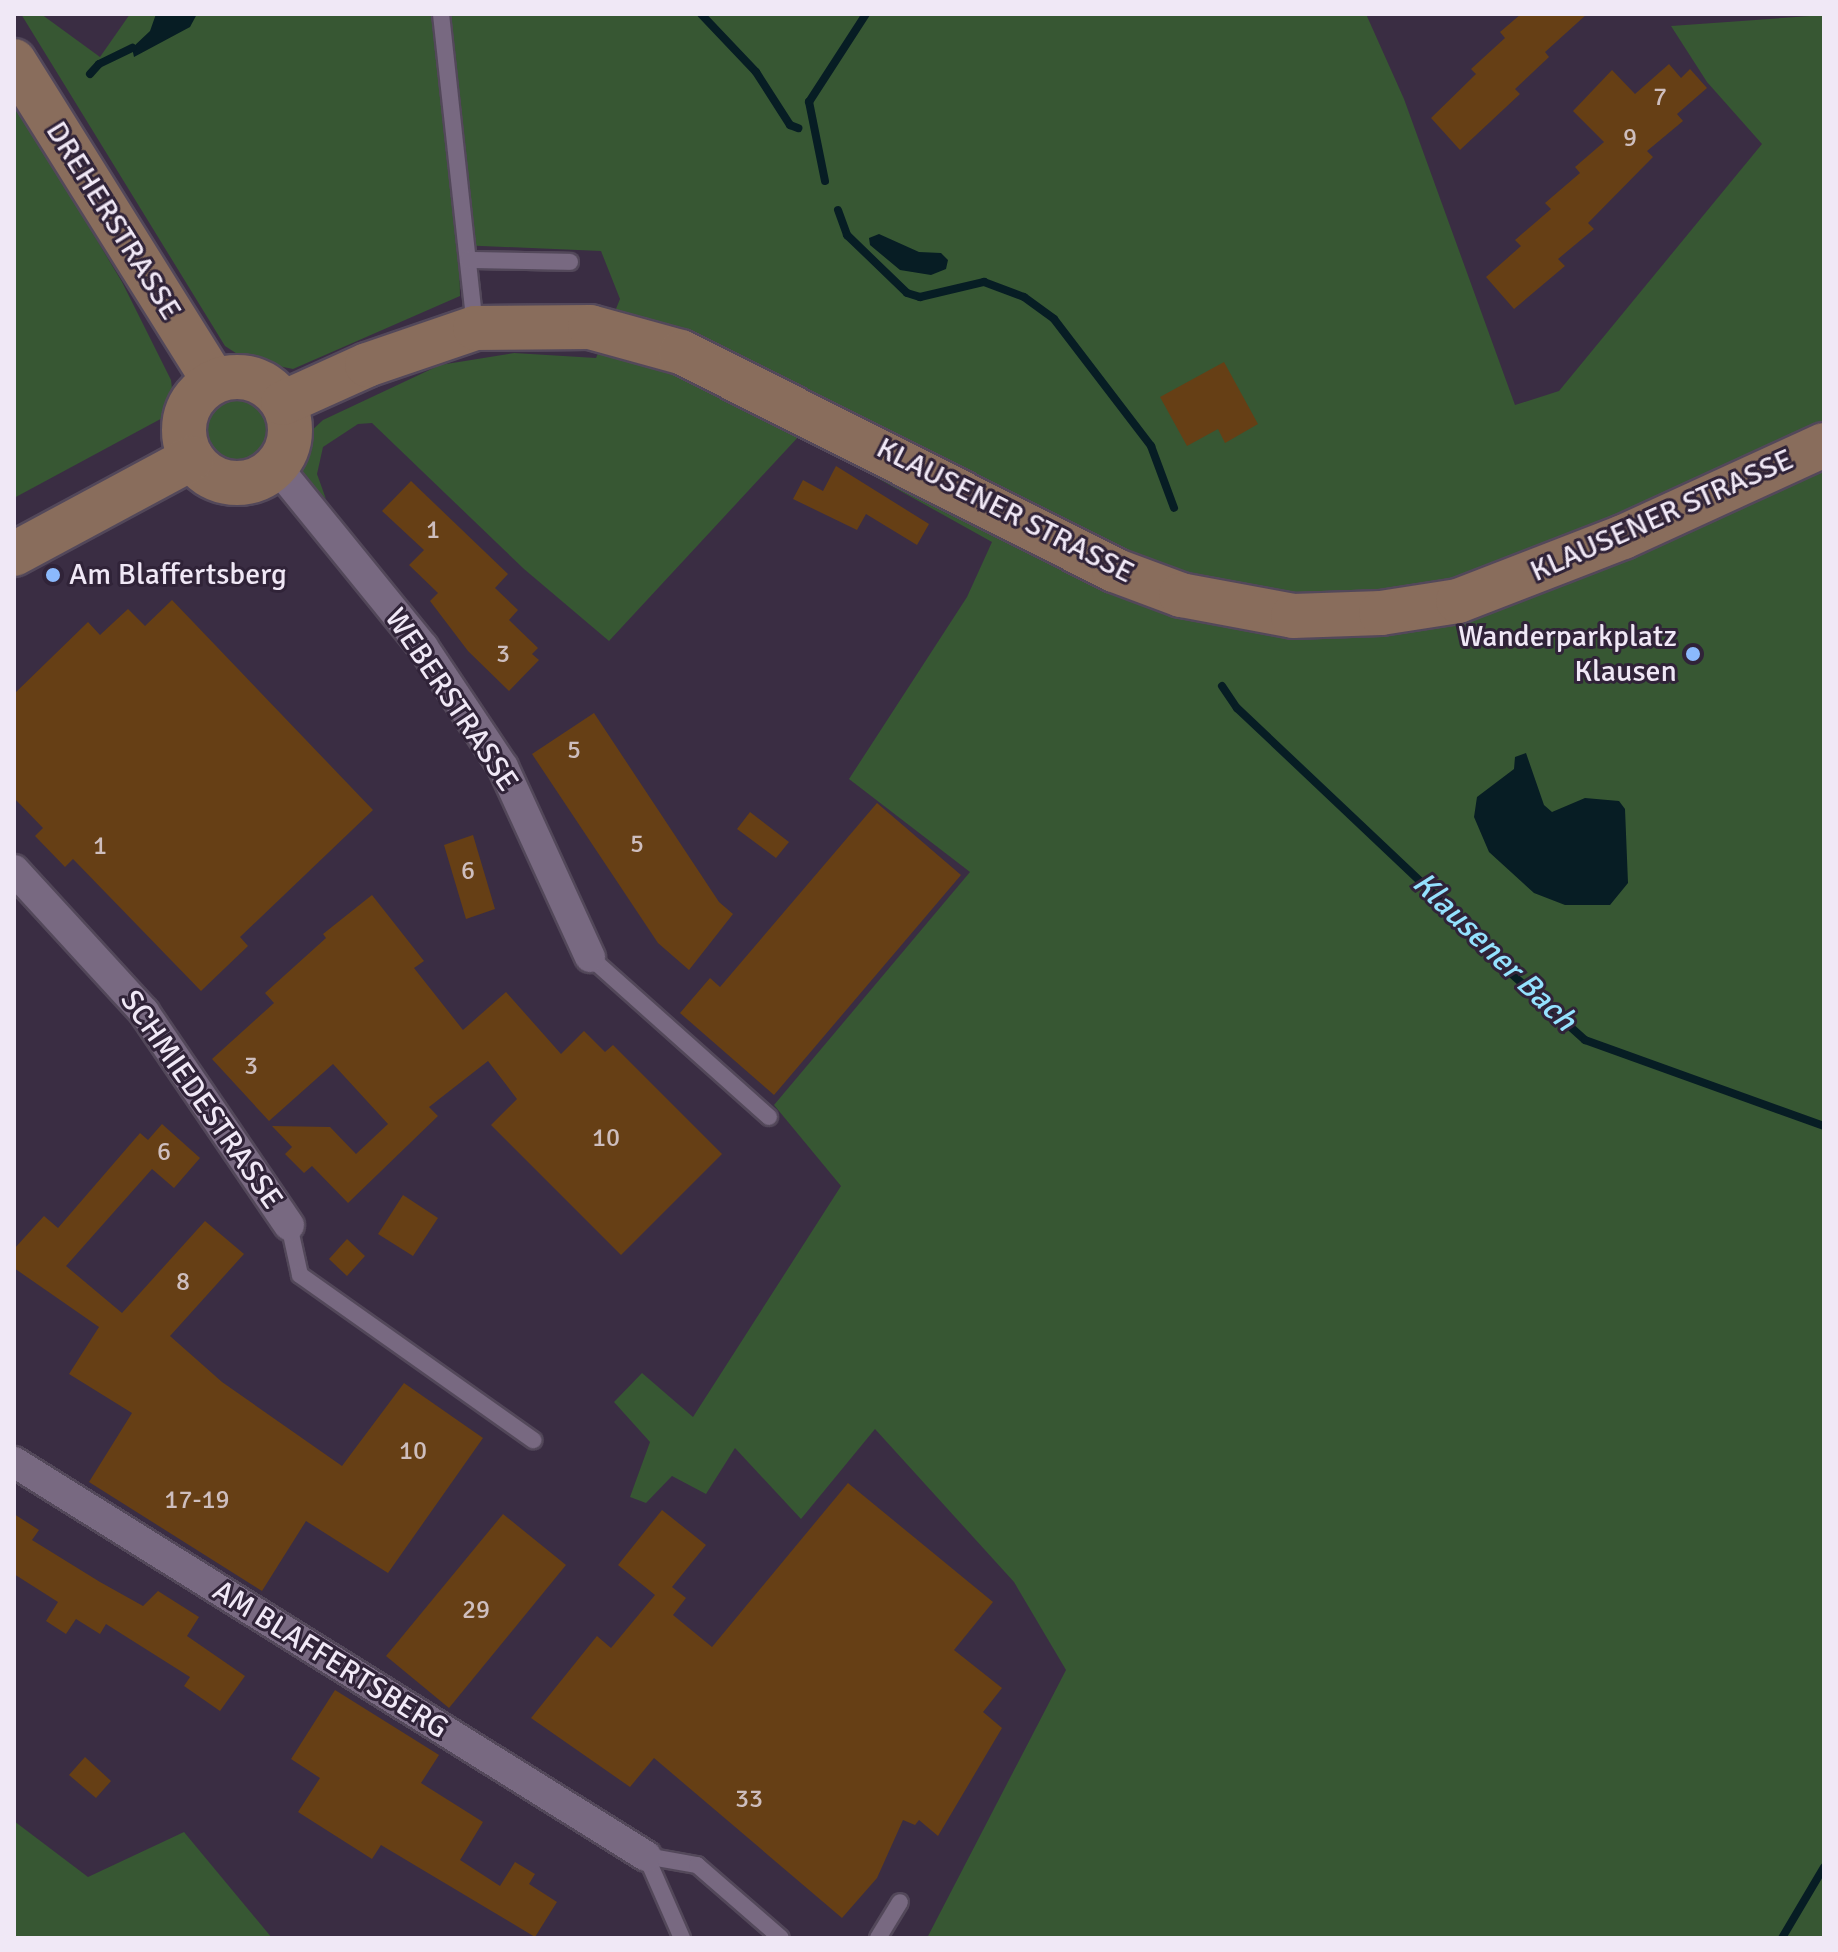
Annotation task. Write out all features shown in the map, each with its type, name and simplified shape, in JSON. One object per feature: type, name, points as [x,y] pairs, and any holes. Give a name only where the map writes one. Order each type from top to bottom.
[{"type":"main road","name":"DREHERSTRASSE","points":[[14,61],[214,381]]},
{"type":"main road","name":"KLAUSENER STRASSE","points":[[283,403],[367,365],[475,328],[590,327],[681,352],[1114,570],[1181,595],[1293,616],[1395,612],[1496,588],[1824,445]]},
{"type":"main road","points":[[245,377],[274,391],[283,403],[290,436],[276,466],[239,483],[211,477],[192,458],[184,424],[194,399],[214,381],[245,377]]},
{"type":"main road","points":[[14,554],[192,458]]},
{"type":"street","name":"WEBERSTRASSE","points":[[276,466],[423,647],[503,767],[590,957]]},
{"type":"street","name":"SCHMIEDESTRASSE","points":[[14,870],[144,1012],[289,1225]]},
{"type":"street","name":"AM BLAFFERTSBERG","points":[[14,1462],[646,1856]]},
{"type":"lane","points":[[441,14],[475,328]]},
{"type":"lane","points":[[468,260],[483,256],[570,262]]},
{"type":"lane","points":[[590,957],[769,1117]]},
{"type":"lane","points":[[289,1225],[300,1275],[533,1440]]},
{"type":"lane","points":[[646,1856],[682,1938]]},
{"type":"lane","points":[[646,1856],[697,1865],[781,1938]]},
{"type":"lane","points":[[878,1938],[900,1902]]},
{"type":"green space","points":[[21,14],[41,14],[100,57],[130,14],[1366,14],[1404,99],[1515,405],[1559,391],[1762,144],[1707,82],[1671,26],[1824,15],[1824,1938],[927,1938],[1066,1670],[1014,1582],[875,1429],[801,1519],[735,1448],[706,1494],[672,1476],[646,1503],[630,1497],[650,1442],[614,1402],[642,1373],[693,1417],[841,1186],[774,1105],[970,872],[849,779],[967,597],[992,542],[800,435],[609,641],[524,569],[372,423],[358,424],[323,447],[317,474],[326,499],[304,477],[300,458],[310,432],[323,420],[440,365],[514,353],[596,358],[620,299],[601,251],[459,245],[460,296],[293,369],[245,359],[225,346]]},
{"type":"green space","points":[[14,101],[122,282],[171,380],[173,397],[168,415],[14,498]]},
{"type":"green space","points":[[238,399],[256,405],[264,413],[270,431],[264,449],[256,457],[238,463],[220,457],[212,449],[206,431],[212,413],[220,405]]},
{"type":"green space","points":[[14,1821],[88,1877],[184,1832],[272,1938],[14,1938]]},
{"type":"water","points":[[156,14],[197,14],[190,27],[134,57],[132,48],[150,31]]},
{"type":"water","points":[[879,234],[919,252],[941,253],[948,260],[946,269],[931,275],[900,270],[870,245],[869,238]]},
{"type":"water","points":[[1526,753],[1544,805],[1552,812],[1585,798],[1619,801],[1625,809],[1628,883],[1610,905],[1565,905],[1534,893],[1489,852],[1474,817],[1477,797],[1514,769],[1515,757]]},
{"type":"building","points":[[1521,14],[1587,14],[1545,52],[1549,57],[1515,89],[1520,94],[1460,150],[1431,118],[1476,74],[1471,69],[1505,38],[1500,32]]},
{"type":"building","points":[[1669,64],[1681,78],[1690,69],[1707,88],[1677,114],[1683,121],[1647,151],[1653,157],[1588,223],[1594,229],[1558,259],[1565,266],[1514,309],[1486,277],[1521,246],[1515,240],[1551,209],[1545,203],[1580,173],[1575,167],[1604,142],[1573,111],[1612,70],[1635,94]]},
{"type":"building","points":[[1224,362],[1258,424],[1225,443],[1218,429],[1187,446],[1160,397]]},
{"type":"building","points":[[836,466],[929,524],[917,545],[866,514],[857,530],[793,499],[803,480],[823,491]]},
{"type":"building","points":[[411,481],[508,574],[495,588],[518,610],[509,620],[538,648],[532,654],[539,660],[509,691],[468,651],[430,601],[438,593],[409,565],[424,550],[382,511]]},
{"type":"building","points":[[172,600],[373,810],[240,937],[248,946],[201,991],[73,859],[65,867],[35,836],[43,828],[14,798],[14,694],[88,622],[100,635],[128,609],[145,626]]},
{"type":"building","points":[[594,713],[719,902],[733,914],[689,970],[658,943],[532,754]]},
{"type":"building","points":[[877,803],[961,875],[774,1095],[680,1013],[710,978],[720,987]]},
{"type":"building","points":[[750,812],[789,842],[776,858],[737,829]]},
{"type":"building","points":[[473,835],[495,909],[466,919],[444,845]]},
{"type":"building","points":[[372,895],[424,961],[414,968],[463,1030],[506,992],[561,1054],[584,1031],[605,1052],[613,1045],[722,1154],[621,1255],[491,1125],[517,1099],[488,1061],[429,1107],[438,1116],[348,1203],[312,1166],[304,1173],[285,1154],[292,1147],[272,1126],[330,1127],[356,1154],[388,1124],[333,1064],[269,1121],[212,1059],[274,1003],[265,993],[326,938],[323,934]]},
{"type":"building","points":[[162,1124],[200,1158],[174,1188],[152,1169],[66,1266],[122,1313],[205,1221],[244,1254],[170,1336],[222,1382],[342,1466],[404,1383],[483,1438],[388,1573],[306,1521],[262,1591],[89,1482],[132,1413],[69,1374],[99,1327],[14,1268],[14,1249],[44,1216],[58,1228],[140,1133],[148,1140]]},
{"type":"building","points":[[403,1195],[438,1218],[413,1256],[378,1234]]},
{"type":"building","points":[[347,1239],[365,1256],[347,1276],[329,1259]]},
{"type":"building","points":[[848,1483],[993,1602],[954,1650],[1002,1688],[983,1712],[1002,1728],[938,1836],[919,1820],[915,1825],[903,1820],[877,1878],[842,1918],[654,1758],[630,1787],[531,1718],[597,1636],[611,1648],[655,1595],[618,1565],[662,1510],[706,1545],[672,1587],[686,1598],[673,1615],[712,1647]]},
{"type":"building","points":[[14,1514],[39,1530],[32,1540],[143,1606],[158,1591],[199,1617],[187,1636],[245,1676],[220,1711],[184,1686],[190,1677],[106,1624],[100,1634],[76,1619],[66,1634],[46,1621],[58,1602],[14,1574]]},
{"type":"building","points":[[503,1514],[566,1565],[449,1708],[386,1656]]},
{"type":"building","points":[[335,1690],[439,1755],[421,1783],[483,1822],[460,1860],[500,1886],[515,1862],[535,1874],[529,1884],[557,1902],[535,1937],[381,1845],[372,1859],[298,1812],[320,1778],[291,1759]]},
{"type":"building","points":[[85,1757],[111,1781],[96,1798],[69,1775]]},
{"type":"waterway","points":[[701,14],[756,72],[790,125],[798,128]]},
{"type":"waterway","name":"Klausener Bach","points":[[825,181],[809,102],[866,14]]},
{"type":"waterway","points":[[90,74],[99,64],[132,48]]},
{"type":"waterway","name":"Klausener Bach","points":[[838,210],[847,235],[907,293],[920,297],[984,282],[1024,297],[1054,319],[1151,446],[1174,508]]},
{"type":"waterway","name":"Klausener Bach","points":[[1222,686],[1237,708],[1442,902],[1475,941],[1585,1040],[1824,1126]]},
{"type":"waterway","points":[[1782,1938],[1824,1867]]},
{"type":"place","name":"Am Blaffertsberg","points":[[53,575]]},
{"type":"place","name":"Wanderparkplatz Klausen","points":[[1693,654]]}]
